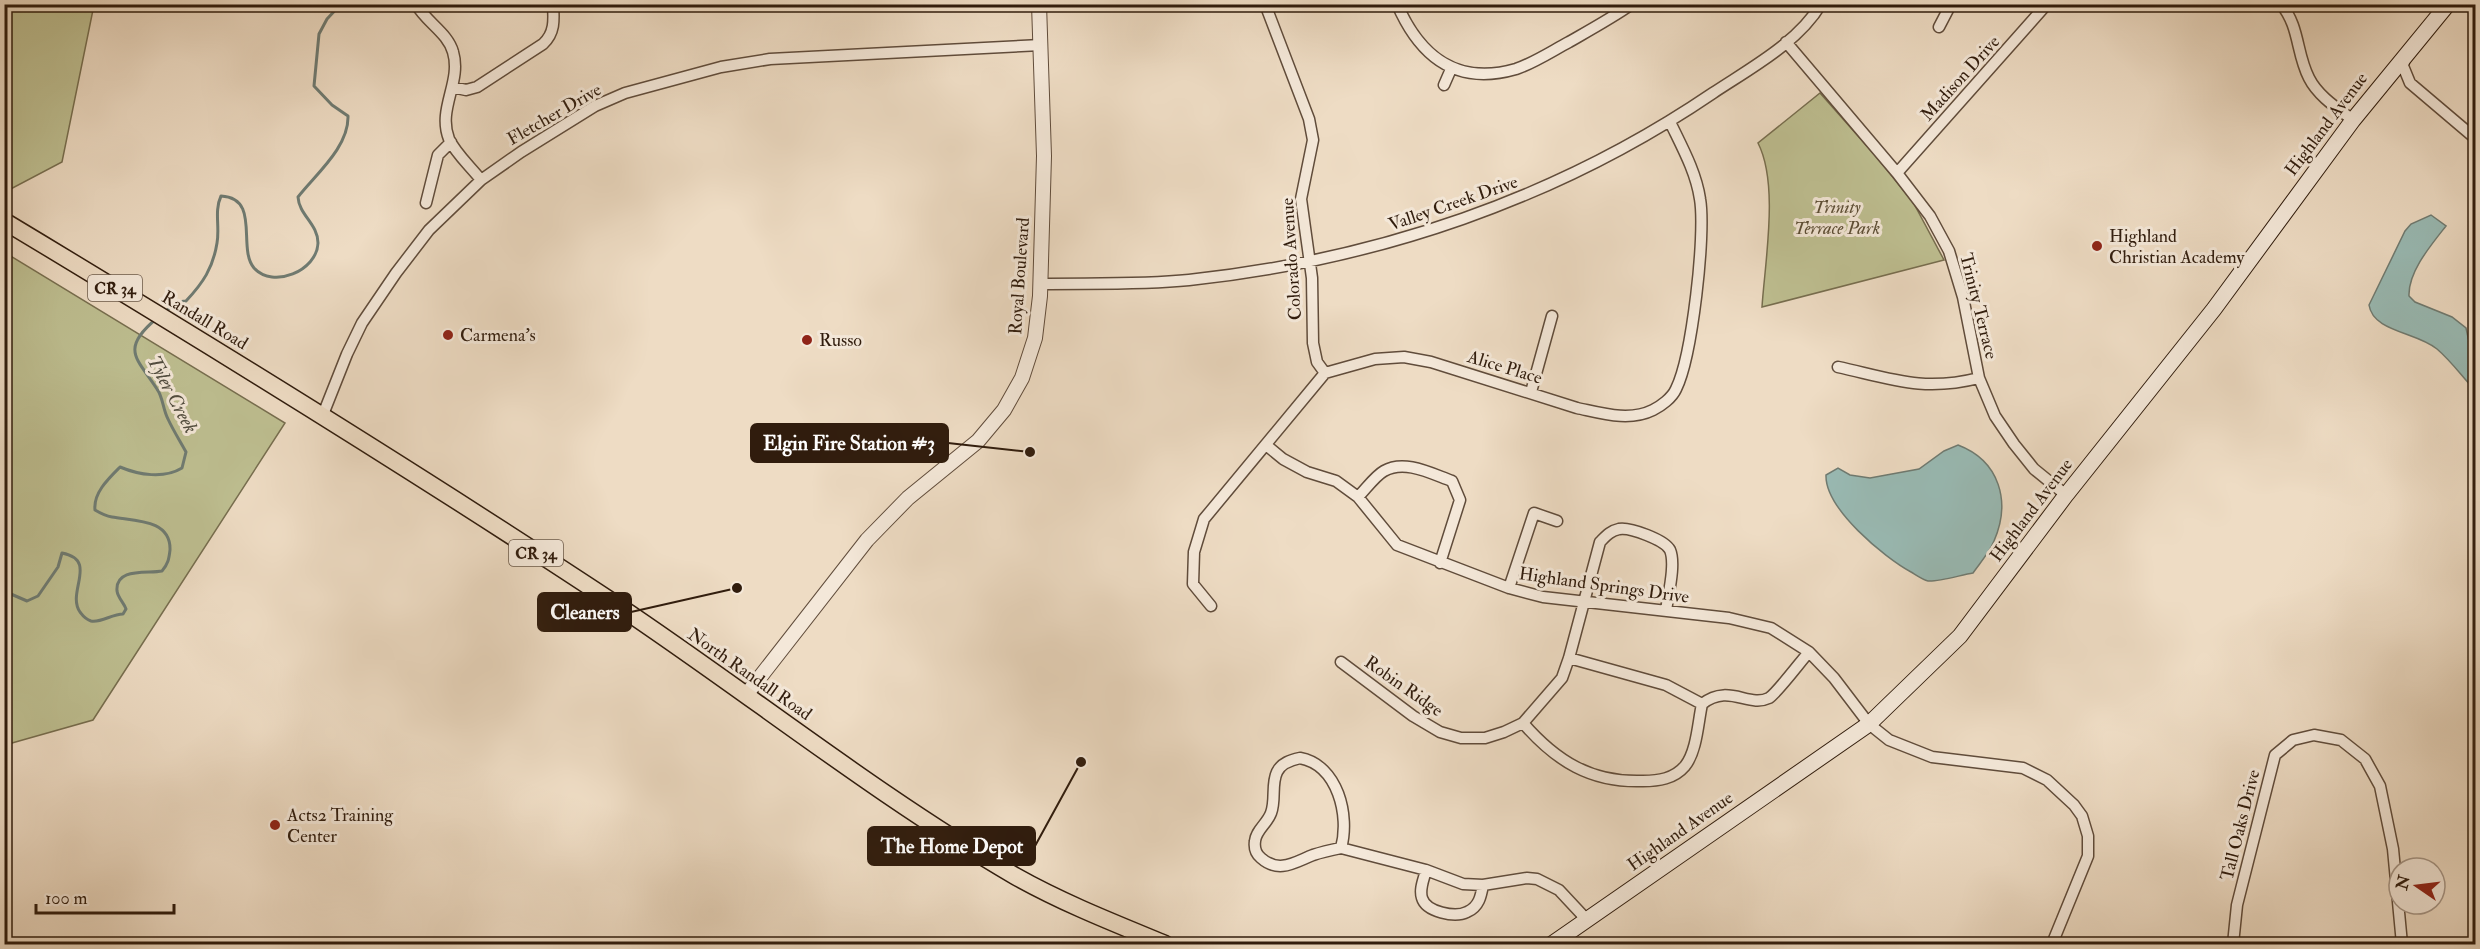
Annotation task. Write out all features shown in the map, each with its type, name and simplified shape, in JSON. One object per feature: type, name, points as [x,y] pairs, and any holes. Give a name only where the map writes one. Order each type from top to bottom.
[{"type":"main road","name":"Highland Avenue","points":[[1552,945],[1869,724],[1960,636],[2066,495],[2214,309],[2380,85],[2448,4]]},
{"type":"main road","name":"Randall Road","points":[[4,221],[226,354],[322,417]]},
{"type":"main road","name":"North Randall Road","points":[[322,417],[617,605],[932,825],[1007,871],[1087,913],[1165,945]]},
{"type":"street","points":[[416,4],[422,14],[447,40],[453,51],[455,68],[445,114],[450,142],[481,180]]},
{"type":"street","points":[[452,87],[466,90],[477,87],[543,44],[553,29],[553,4]]},
{"type":"street","name":"Royal Boulevard","points":[[746,695],[867,540],[908,498],[978,441],[1004,410],[1022,378],[1031,351],[1040,284],[1044,156],[1039,4]]},
{"type":"street","name":"Colorado Avenue","points":[[1265,4],[1309,119],[1313,140],[1301,199],[1314,300],[1313,344],[1317,362],[1325,373]]},
{"type":"street","points":[[1397,4],[1407,27],[1420,43],[1451,69],[1488,74],[1518,68],[1632,4]]},
{"type":"street","name":"Valley Creek Drive","points":[[1040,284],[1127,284],[1187,280],[1310,261],[1381,245],[1473,217],[1531,194],[1603,159],[1670,122],[1786,42],[1809,21],[1821,4]]},
{"type":"street","points":[[1939,27],[1951,4]]},
{"type":"street","name":"Madison Drive","points":[[1897,172],[2047,4]]},
{"type":"street","points":[[2281,4],[2296,30],[2310,80],[2316,90],[2353,120]]},
{"type":"street","name":"Trinity Terrace","points":[[1786,42],[1897,172],[1930,216],[1949,251],[1963,297],[1979,378],[1995,416],[2034,469],[2066,495]]},
{"type":"street","name":"Fletcher Drive","points":[[322,417],[347,354],[374,305],[429,230],[481,180],[595,106],[625,93],[721,67],[770,59],[1041,45]]},
{"type":"street","points":[[2405,55],[2403,66],[2410,83]]},
{"type":"street","points":[[1444,85],[1451,69]]},
{"type":"street","points":[[2380,85],[2394,79],[2410,83],[2475,137]]},
{"type":"street","name":"Alice Place","points":[[1325,373],[1375,359],[1404,357],[1431,362],[1584,410],[1633,416],[1653,410],[1676,391],[1690,333],[1702,220],[1696,179],[1670,122]]},
{"type":"street","points":[[426,203],[438,155],[450,142]]},
{"type":"street","points":[[1530,392],[1552,316]]},
{"type":"street","points":[[1838,367],[1916,385],[1945,385],[1979,378]]},
{"type":"street","points":[[1211,606],[1192,584],[1194,552],[1204,519],[1325,373]]},
{"type":"street","name":"Highland Springs Drive","points":[[1266,445],[1283,459],[1307,472],[1336,481],[1358,498],[1397,545],[1509,588],[1543,597],[1749,621],[1771,628],[1809,652],[1834,678],[1869,724],[1883,736],[1922,754],[2029,770],[2047,780],[2074,805],[2086,829],[2089,853],[2052,945]]},
{"type":"street","points":[[1358,498],[1383,471],[1395,467],[1406,466],[1452,481],[1460,500],[1440,563]]},
{"type":"street","points":[[1509,588],[1534,513],[1557,521]]},
{"type":"street","name":"Robin Ridge","points":[[1341,662],[1413,716],[1440,732],[1461,738],[1485,738],[1523,723],[1562,678],[1600,542],[1607,534],[1624,529],[1660,540],[1671,551],[1672,561],[1666,611]]},
{"type":"street","points":[[1523,723],[1554,753],[1593,776],[1609,780],[1661,780],[1674,775],[1685,765],[1702,704],[1719,694],[1759,699],[1770,698],[1809,652]]},
{"type":"street","points":[[1569,658],[1666,685],[1702,704]]},
{"type":"street","name":"Tall Oaks Drive","points":[[2234,945],[2237,905],[2275,755],[2293,740],[2314,735],[2341,740],[2365,759],[2380,786],[2393,849],[2402,945]]},
{"type":"street","points":[[1341,848],[1343,817],[1334,782],[1320,767],[1305,759],[1287,762],[1276,774],[1274,802],[1269,818],[1255,839],[1256,852],[1269,863],[1286,866],[1312,855],[1341,848],[1426,870],[1456,883],[1483,885],[1527,878],[1538,879],[1559,890],[1587,920]]},
{"type":"street","points":[[1426,870],[1421,897],[1426,905],[1435,910],[1457,914],[1467,912],[1477,905],[1483,885]]},
{"type":"green space","points":[[5,4],[94,5],[62,162],[5,192]]},
{"type":"green space","name":"Trinity Terrace Park","points":[[1820,93],[1913,202],[1944,260],[1762,307],[1768,246],[1769,201],[1768,179],[1758,143]]},
{"type":"green space","points":[[4,252],[285,423],[93,720],[5,745]]},
{"type":"water","points":[[2431,215],[2446,226],[2416,268],[2409,296],[2415,302],[2452,317],[2466,328],[2475,369],[2475,387],[2472,387],[2429,343],[2378,321],[2369,305],[2405,231],[2411,224]]},
{"type":"water","points":[[1958,445],[1984,461],[1992,472],[2001,498],[1999,526],[1990,550],[1973,573],[1928,581],[1886,555],[1858,531],[1835,502],[1828,488],[1826,475],[1838,468],[1850,475],[1870,478],[1919,469],[1944,451]]},
{"type":"waterway","name":"Tyler Creek","points":[[166,311],[177,302],[186,301],[210,268],[217,243],[218,207],[221,196],[233,199],[241,205],[245,214],[249,259],[254,268],[262,274],[272,277],[293,274],[310,262],[316,253],[317,236],[298,197],[330,160],[347,127],[348,116],[332,105],[314,86],[319,34],[327,19],[341,4]]},
{"type":"waterway","name":"Tyler Creek","points":[[4,591],[27,601],[38,596],[58,567],[62,553],[73,557],[78,562],[80,578],[76,595],[80,612],[89,620],[99,621],[123,614],[126,609],[117,591],[121,578],[134,573],[162,571],[166,566],[169,559],[169,540],[158,527],[150,523],[110,517],[95,510],[99,492],[120,467],[151,475],[167,474],[182,468],[186,452],[166,415],[159,392],[136,354],[135,347],[138,339],[156,319]]},
{"type":"waterway","points":[[2476,733],[2476,747]]},
{"type":"place","name":"Highland Christian Academy","points":[[2097,246]]},
{"type":"place","name":"Carmena’s","points":[[448,335]]},
{"type":"place","name":"Russo","points":[[807,340]]},
{"type":"place","name":"Elgin Fire Station #3","points":[[1030,452]]},
{"type":"place","name":"Cleaners","points":[[737,588]]},
{"type":"place","name":"The Home Depot","points":[[1081,762]]},
{"type":"place","name":"Acts2 Training Center","points":[[275,825]]}]
